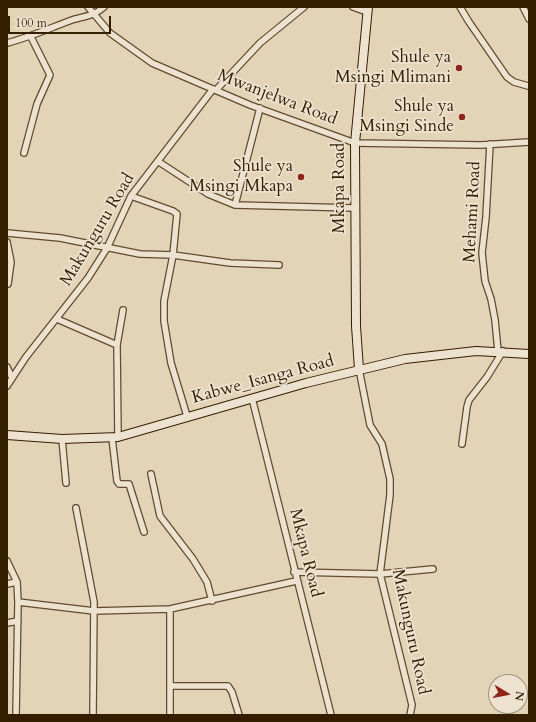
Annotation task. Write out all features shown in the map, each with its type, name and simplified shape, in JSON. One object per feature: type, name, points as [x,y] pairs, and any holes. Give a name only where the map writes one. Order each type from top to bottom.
[{"type":"street","name":"Mwanjelwa Road","points":[[88,7],[110,33],[152,63],[250,106],[260,108],[355,143],[490,144],[529,142]]},
{"type":"street","points":[[7,43],[31,37],[76,19],[95,14],[104,7]]},
{"type":"street","name":"Makunguru Road","points":[[7,386],[30,352],[88,278],[107,248],[132,196],[214,89],[260,43],[304,7]]},
{"type":"street","points":[[353,7],[367,10]]},
{"type":"street","points":[[460,7],[507,77],[514,82],[529,87]]},
{"type":"street","points":[[523,7],[529,19]]},
{"type":"street","name":"Mkapa Road","points":[[359,370],[356,326],[354,208],[355,143],[366,42],[367,10]]},
{"type":"street","points":[[24,153],[37,104],[50,75],[31,37]]},
{"type":"street","points":[[234,205],[260,108]]},
{"type":"street","name":"Mehami Road","points":[[490,144],[486,217],[482,253],[485,281],[493,307],[500,351]]},
{"type":"street","points":[[159,162],[208,194],[234,205],[354,208]]},
{"type":"street","points":[[132,196],[173,211],[177,214],[173,256],[164,301],[164,321],[171,363],[187,416]]},
{"type":"street","points":[[7,233],[60,238],[140,254],[173,256],[230,263],[279,265]]},
{"type":"street","points":[[7,242],[11,262],[8,284]]},
{"type":"street","points":[[123,310],[117,345],[115,437],[117,481],[119,484],[129,484],[144,532]]},
{"type":"street","points":[[57,319],[117,345]]},
{"type":"street","points":[[462,444],[469,400],[487,377],[500,351]]},
{"type":"street","name":"Kabwe_Isanga Road","points":[[7,435],[62,440],[115,437],[252,398],[359,370],[427,355],[500,351],[529,354]]},
{"type":"street","points":[[7,367],[12,378]]},
{"type":"street","name":"Makunguru Road","points":[[359,370],[370,425],[383,448],[391,488],[380,574],[412,705],[410,715]]},
{"type":"street","name":"Mkapa Road","points":[[252,398],[296,581],[331,715]]},
{"type":"street","points":[[62,440],[66,483]]},
{"type":"street","points":[[152,474],[160,516],[193,559],[206,582],[212,601]]},
{"type":"street","points":[[76,508],[93,592],[93,715]]},
{"type":"street","points":[[7,560],[17,582],[18,621],[16,715]]},
{"type":"street","points":[[294,572],[380,574],[433,569]]},
{"type":"street","points":[[18,602],[94,611],[170,609],[212,601],[296,581]]},
{"type":"street","points":[[7,584],[17,582]]},
{"type":"street","points":[[170,609],[170,715]]},
{"type":"street","points":[[7,623],[18,621]]},
{"type":"street","points":[[171,686],[228,686],[232,692],[239,715]]},
{"type":"place","name":"Shule ya Msingi Mlimani","points":[[459,68]]},
{"type":"place","name":"Shule ya Msingi Sinde","points":[[462,117]]},
{"type":"place","name":"Shule ya Msingi Mkapa","points":[[301,177]]}]
